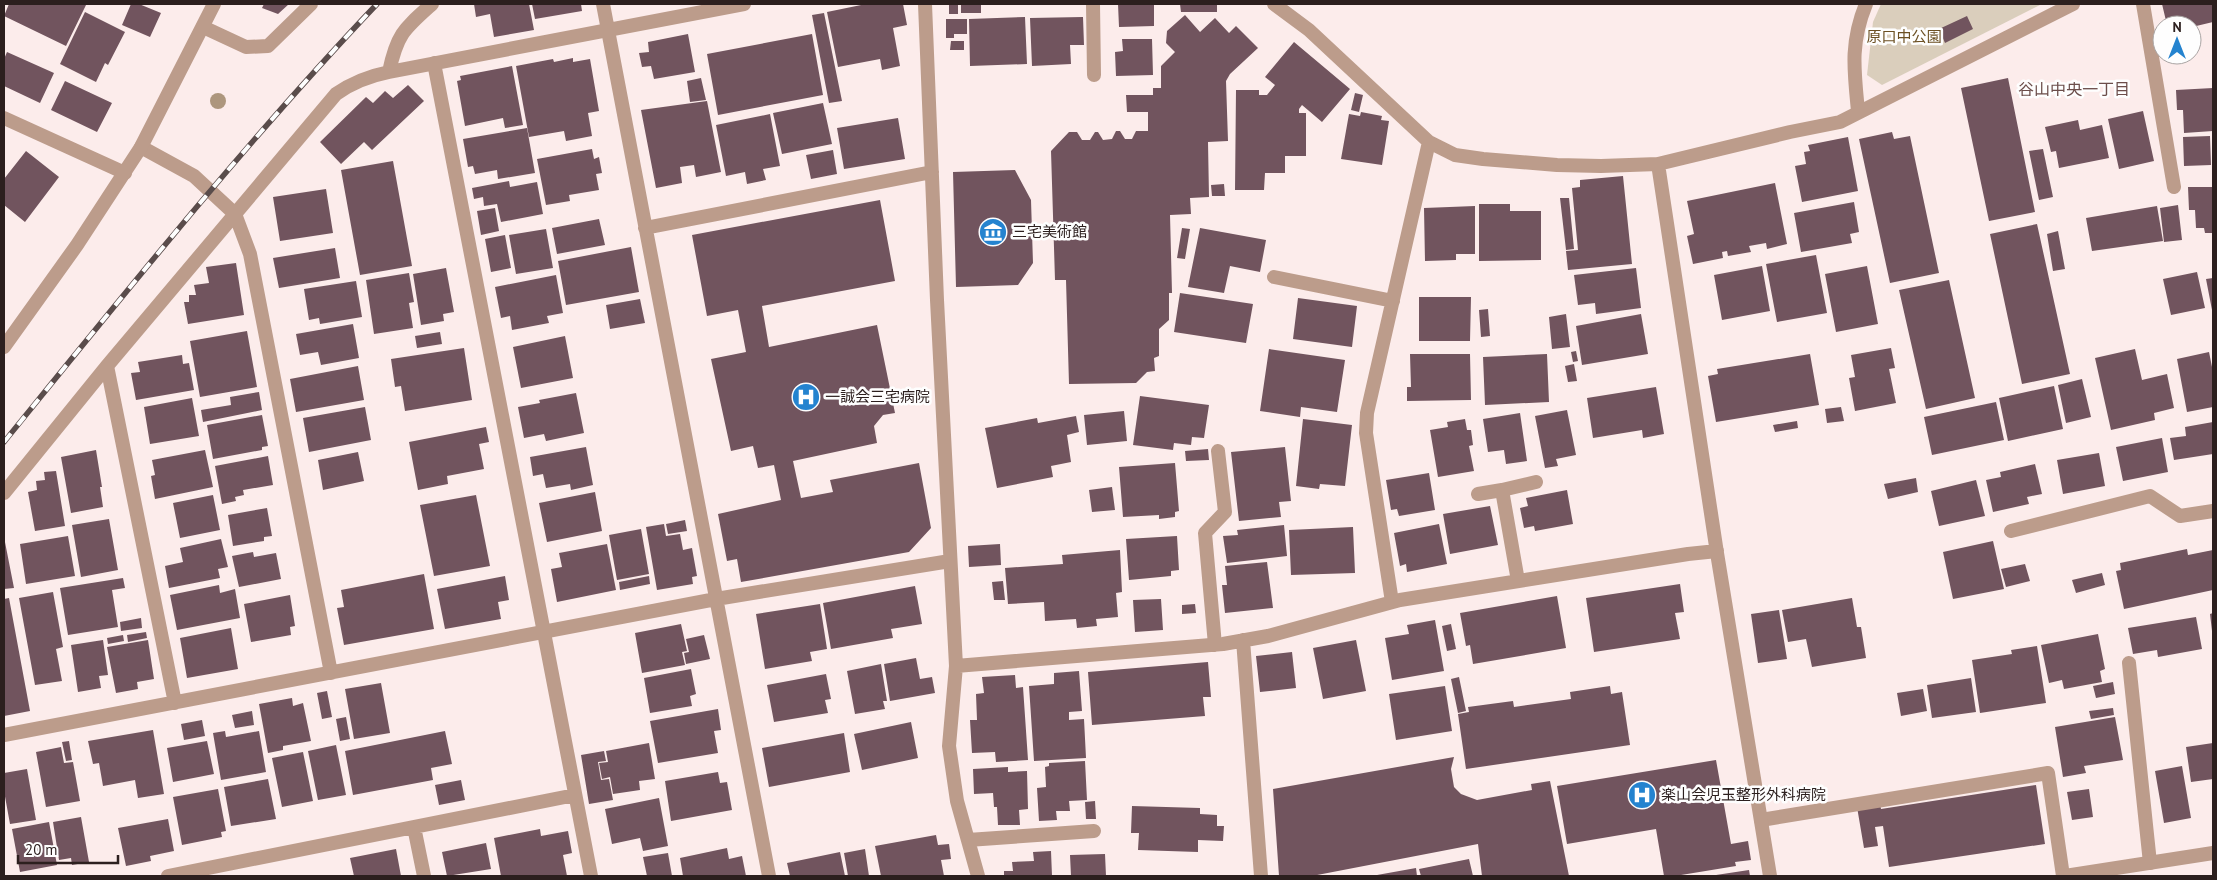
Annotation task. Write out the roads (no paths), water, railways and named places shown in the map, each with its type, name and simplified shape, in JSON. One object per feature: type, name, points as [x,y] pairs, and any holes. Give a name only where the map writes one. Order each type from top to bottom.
[{"type":"street","points":[[4,347],[78,245],[141,147],[214,4]]},
{"type":"street","points":[[203,27],[246,47],[268,46],[311,4]]},
{"type":"street","points":[[389,72],[394,46],[404,28],[432,4]]},
{"type":"street","points":[[602,4],[768,876]]},
{"type":"street","points":[[4,492],[336,94],[352,83],[369,76],[744,4]]},
{"type":"street","points":[[925,4],[956,666],[949,746],[957,801],[978,876]]},
{"type":"street","points":[[1093,4],[1094,74]]},
{"type":"street","points":[[1274,4],[1309,30],[1429,142],[1455,155],[1557,165],[1602,166],[1658,164],[1840,122],[1858,111],[2073,4]]},
{"type":"street","points":[[1858,111],[1853,61],[1859,21],[1866,4]]},
{"type":"street","points":[[2143,4],[2174,187]]},
{"type":"street","points":[[434,63],[591,876]]},
{"type":"street","points":[[4,118],[125,173]]},
{"type":"street","points":[[1392,602],[1366,433],[1367,413],[1429,142]]},
{"type":"street","points":[[141,147],[194,176],[235,214],[250,254],[331,673]]},
{"type":"street","points":[[1658,164],[1717,552],[1770,876]]},
{"type":"street","points":[[645,228],[932,172]]},
{"type":"street","points":[[1274,276],[1393,301]]},
{"type":"street","points":[[108,366],[175,703]]},
{"type":"street","points":[[1215,645],[1205,532],[1225,512],[1218,451]]},
{"type":"street","points":[[1478,494],[1536,482]]},
{"type":"street","points":[[1502,490],[1518,582]]},
{"type":"street","points":[[2012,531],[2150,496],[2180,516],[2213,511]]},
{"type":"street","points":[[956,666],[1215,645],[1268,636],[1392,602],[1688,554],[1717,552]]},
{"type":"street","points":[[4,735],[716,599],[950,561]]},
{"type":"street","points":[[1243,640],[1261,876]]},
{"type":"street","points":[[2129,663],[2150,862]]},
{"type":"street","points":[[1761,820],[2048,774],[2064,876],[2213,852]]},
{"type":"street","points":[[175,876],[575,795]]},
{"type":"street","points":[[414,827],[424,876]]},
{"type":"street","points":[[968,840],[1094,831]]},
{"type":"railway","points":[[4,442],[233,164],[377,4]]},
{"type":"place","name":"三宅美術館","points":[[993,232]]},
{"type":"place","name":"一誠会三宅病院","points":[[806,397]]},
{"type":"place","name":"楽山会児玉整形外科病院","points":[[1642,795]]},
{"type":"district","name":"谷山中央一丁目","points":[[2074,89]]},
{"type":"park label","name":"原口中公園","points":[[1904,37]]}]
